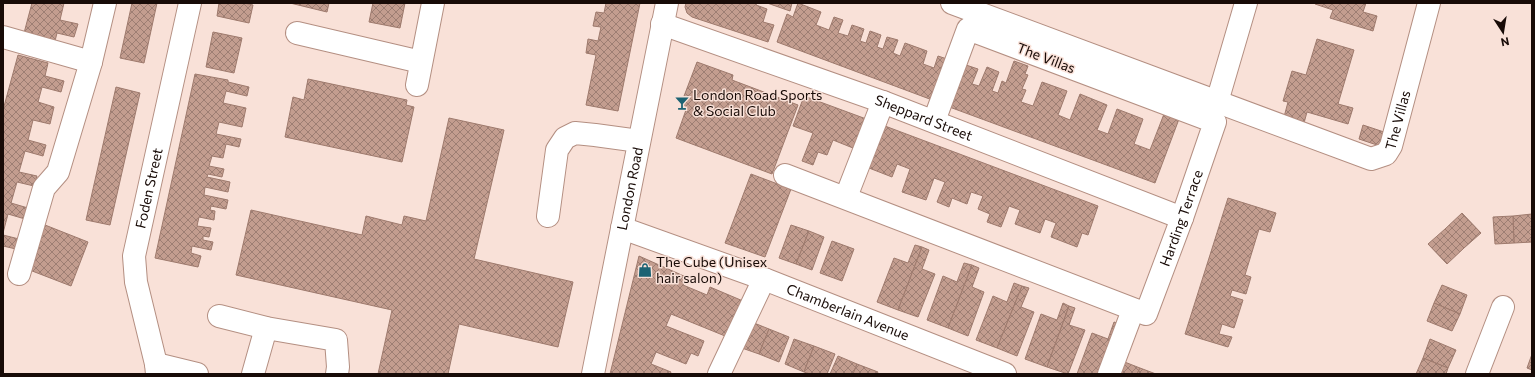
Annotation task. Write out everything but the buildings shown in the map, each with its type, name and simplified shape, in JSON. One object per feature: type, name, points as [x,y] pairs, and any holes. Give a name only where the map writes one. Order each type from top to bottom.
[{"type":"street","points":[[19,274],[44,188],[58,172],[92,62],[105,3]]},
{"type":"street","name":"Foden Street","points":[[157,369],[136,282],[134,256],[190,3]]},
{"type":"street","points":[[417,85],[433,3]]},
{"type":"street","name":"London Road","points":[[592,374],[667,3]]},
{"type":"street","name":"The Villas","points":[[952,3],[1216,112]]},
{"type":"street","points":[[1216,112],[1246,3]]},
{"type":"street","name":"The Villas","points":[[934,121],[968,29],[1216,112],[1371,159],[1386,154],[1392,146],[1429,3]]},
{"type":"street","name":"Sheppard Street","points":[[662,24],[934,121],[1182,218]]},
{"type":"street","points":[[297,33],[421,62]]},
{"type":"street","points":[[3,37],[92,62]]},
{"type":"street","points":[[846,198],[883,102]]},
{"type":"street","name":"Harding Terrace","points":[[1109,374],[1182,218],[1216,112]]},
{"type":"street","points":[[548,216],[557,150],[565,138],[575,134],[639,141]]},
{"type":"street","points":[[785,175],[1139,312]]},
{"type":"street","name":"Chamberlain Avenue","points":[[622,228],[764,279],[1005,374]]},
{"type":"street","points":[[720,374],[764,279]]},
{"type":"street","points":[[1477,374],[1503,307]]},
{"type":"street","points":[[219,316],[266,328],[336,340],[338,367],[337,374]]},
{"type":"street","points":[[252,374],[266,328]]},
{"type":"street","points":[[157,369],[197,374]]},
{"type":"place","name":"London Road Sports & Social Club","points":[[682,103]]},
{"type":"place","name":"The Cube (Unisex hair salon)","points":[[645,270]]}]
